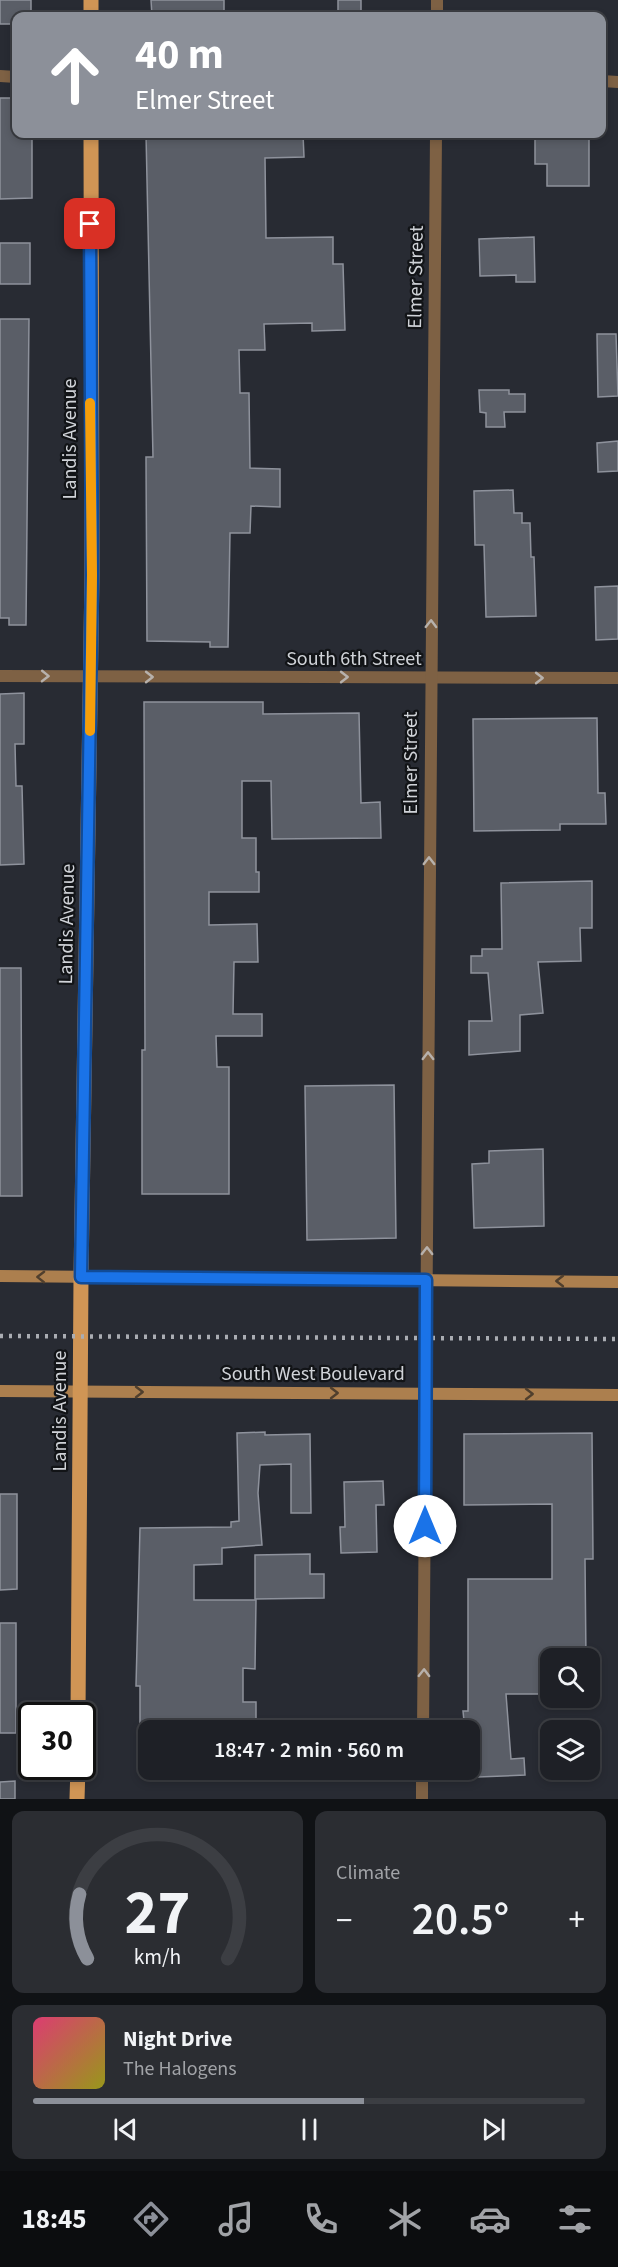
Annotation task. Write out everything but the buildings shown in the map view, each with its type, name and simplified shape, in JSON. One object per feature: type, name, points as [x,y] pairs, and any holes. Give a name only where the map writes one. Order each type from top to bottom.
[{"type":"main road","name":"Landis Avenue","points":[[78,1702],[81,1277],[90,676],[91,138]]},
{"type":"main road","points":[[0,1276],[618,1281]]},
{"type":"main road","name":"South West Boulevard","points":[[0,1391],[618,1395]]},
{"type":"main road","points":[[77,1799],[78,1780]]},
{"type":"street","name":"Elmer Street","points":[[423,1720],[436,138]]},
{"type":"street","name":"South 6th Street","points":[[0,676],[618,678]]},
{"type":"street","points":[[422,1780],[422,1799]]},
{"type":"railway","points":[[0,1336],[618,1339]]},
{"type":"slow traffic","points":[[90,403],[92,575],[90,731]]},
{"type":"route","points":[[90,224],[92,575],[81,1277],[426,1280],[425,1526]]}]
